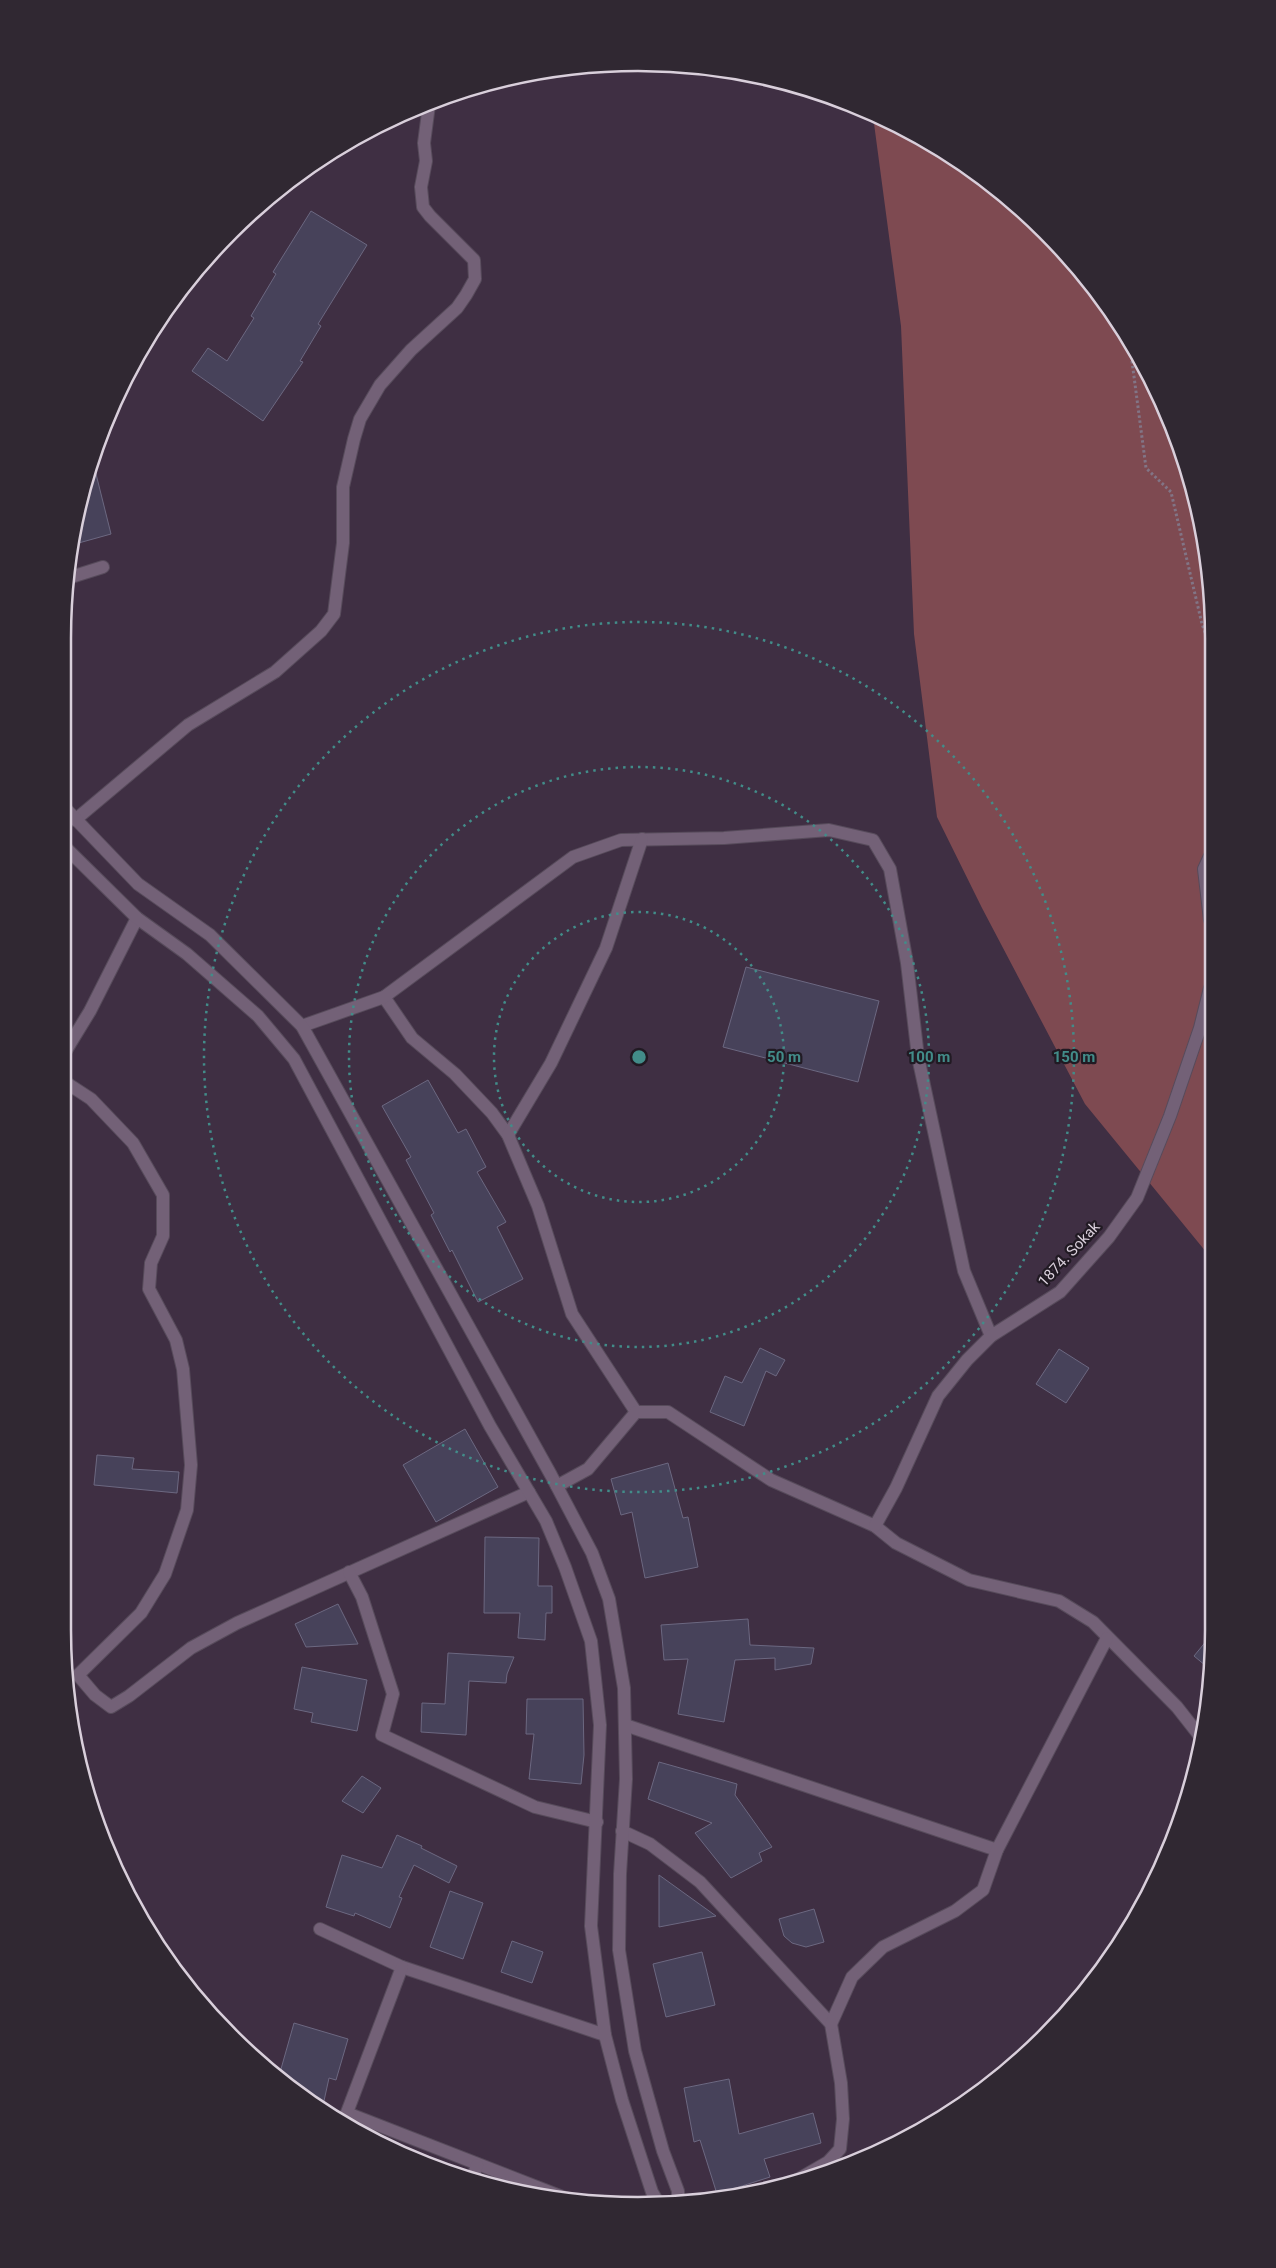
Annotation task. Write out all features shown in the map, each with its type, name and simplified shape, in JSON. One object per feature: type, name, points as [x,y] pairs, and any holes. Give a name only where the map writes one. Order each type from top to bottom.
[{"type":"street","points":[[75,820],[188,725],[275,672],[321,631],[334,614],[343,543],[343,487],[360,419],[380,386],[411,350],[457,308],[475,279],[474,260],[423,207],[420,187],[426,160],[424,143],[428,111]]},
{"type":"street","points":[[75,576],[104,567]]},
{"type":"street","points":[[71,815],[138,884],[210,935],[302,1026],[557,1486],[592,1553],[609,1599],[624,1688],[626,1779],[620,1874],[619,1950],[636,2051],[663,2151],[678,2196]]},
{"type":"street","points":[[302,1026],[384,997],[573,857],[621,840],[724,838],[829,830],[873,840],[890,870],[907,963],[918,1057],[964,1270],[991,1336]]},
{"type":"street","points":[[508,1135],[551,1063],[606,948],[642,839]]},
{"type":"street","points":[[71,854],[137,918],[186,954],[258,1016],[294,1059],[490,1426],[546,1521],[565,1567],[590,1641],[600,1725],[591,1926],[605,2035],[622,2100],[655,2197]]},
{"type":"street","points":[[71,1042],[90,1011],[137,918]]},
{"type":"street","points":[[384,997],[412,1038],[455,1074],[492,1114],[508,1135],[538,1206],[572,1314],[636,1412]]},
{"type":"street","name":"1874. Sokak","points":[[875,1526],[896,1488],[938,1396],[967,1360],[991,1336],[1060,1292],[1109,1237],[1137,1198],[1170,1116],[1205,1008]]},
{"type":"street","points":[[71,1086],[91,1099],[133,1143],[163,1195],[164,1236],[151,1263],[149,1289],[176,1340],[183,1369],[184,1404],[191,1465],[187,1510],[164,1574],[141,1613],[78,1674],[95,1695],[111,1707],[129,1696],[191,1648],[237,1623],[529,1492]]},
{"type":"street","points":[[557,1486],[588,1469],[636,1412],[668,1412],[771,1480],[875,1526],[896,1542],[969,1580],[1059,1602],[1093,1622],[1177,1707],[1196,1731]]},
{"type":"street","points":[[349,1572],[362,1597],[393,1694],[382,1735],[535,1807],[597,1822]]},
{"type":"street","points":[[831,2024],[852,1977],[883,1948],[956,1912],[983,1890],[997,1850],[1107,1638]]},
{"type":"street","points":[[625,1725],[997,1850]]},
{"type":"street","points":[[622,1831],[650,1844],[700,1882],[831,2024],[841,2082],[843,2119],[840,2149],[828,2162],[819,2167]]},
{"type":"street","points":[[320,1929],[402,1967],[605,2035]]},
{"type":"street","points":[[346,2115],[402,1967]]},
{"type":"street","points":[[358,2123],[538,2188]]},
{"type":"street","points":[[475,2172],[478,2165]]},
{"type":"path","points":[[1132,360],[1146,468],[1171,492],[1205,632]]},
{"type":"shaded area","points":[[874,123],[921,147],[983,188],[1039,237],[1064,264],[1088,293],[1129,355],[1162,421],[1175,456],[1194,527],[1204,601],[1205,1251],[1085,1104],[982,908],[937,817],[914,634],[901,326]]},
{"type":"building","points":[[311,211],[367,245],[318,324],[321,326],[300,361],[303,362],[263,421],[192,371],[208,348],[227,361],[254,318],[251,316],[276,274],[273,272]]},
{"type":"building","points":[[96,474],[111,534],[79,543]]},
{"type":"building","points":[[746,967],[879,1001],[858,1082],[723,1047]]},
{"type":"building","points":[[428,1080],[458,1133],[466,1129],[486,1167],[477,1172],[506,1222],[497,1227],[523,1279],[478,1302],[452,1250],[450,1252],[431,1215],[434,1213],[406,1160],[411,1157],[382,1106]]},
{"type":"building","points":[[760,1348],[785,1360],[776,1376],[766,1371],[744,1426],[710,1412],[725,1376],[742,1383]]},
{"type":"building","points":[[1059,1349],[1089,1368],[1066,1403],[1036,1384]]},
{"type":"building","points":[[465,1429],[498,1487],[436,1522],[403,1465]]},
{"type":"building","points":[[97,1455],[134,1458],[132,1469],[179,1472],[177,1493],[94,1485]]},
{"type":"building","points":[[668,1463],[683,1518],[688,1517],[698,1567],[645,1578],[632,1512],[621,1515],[611,1479]]},
{"type":"building","points":[[485,1537],[539,1538],[538,1586],[552,1586],[552,1613],[546,1613],[545,1640],[518,1638],[520,1613],[484,1613]]},
{"type":"building","points":[[338,1604],[358,1644],[306,1647],[295,1624]]},
{"type":"building","points":[[748,1619],[750,1645],[814,1648],[811,1664],[775,1670],[775,1658],[735,1660],[724,1722],[678,1714],[688,1659],[664,1660],[661,1625]]},
{"type":"building","points":[[1205,1643],[1204,1664],[1194,1656]]},
{"type":"building","points":[[448,1653],[514,1657],[507,1674],[506,1683],[469,1681],[466,1735],[421,1732],[422,1703],[445,1704]]},
{"type":"building","points":[[302,1667],[367,1680],[357,1731],[311,1722],[313,1713],[294,1709]]},
{"type":"building","points":[[527,1699],[583,1699],[584,1755],[581,1784],[529,1779],[534,1734],[526,1734]]},
{"type":"building","points":[[659,1762],[737,1784],[735,1795],[772,1847],[759,1853],[762,1861],[731,1878],[695,1833],[712,1823],[648,1799]]},
{"type":"building","points":[[362,1776],[381,1788],[363,1813],[342,1801]]},
{"type":"building","points":[[397,1835],[422,1846],[421,1848],[457,1866],[449,1883],[414,1865],[399,1897],[402,1898],[390,1928],[355,1913],[354,1916],[326,1907],[342,1855],[382,1868]]},
{"type":"building","points":[[659,1875],[716,1916],[659,1927]]},
{"type":"building","points":[[450,1891],[483,1903],[463,1959],[430,1947]]},
{"type":"building","points":[[814,1909],[824,1942],[806,1947],[792,1943],[784,1936],[779,1919]]},
{"type":"building","points":[[512,1941],[543,1952],[532,1983],[501,1972]]},
{"type":"building","points":[[702,1952],[715,2005],[666,2017],[653,1964]]},
{"type":"building","points":[[294,2023],[348,2039],[336,2080],[329,2078],[324,2102],[281,2070]]},
{"type":"building","points":[[729,2079],[739,2134],[813,2113],[821,2143],[764,2159],[770,2177],[735,2188],[716,2191],[700,2140],[694,2142],[684,2088]]}]
